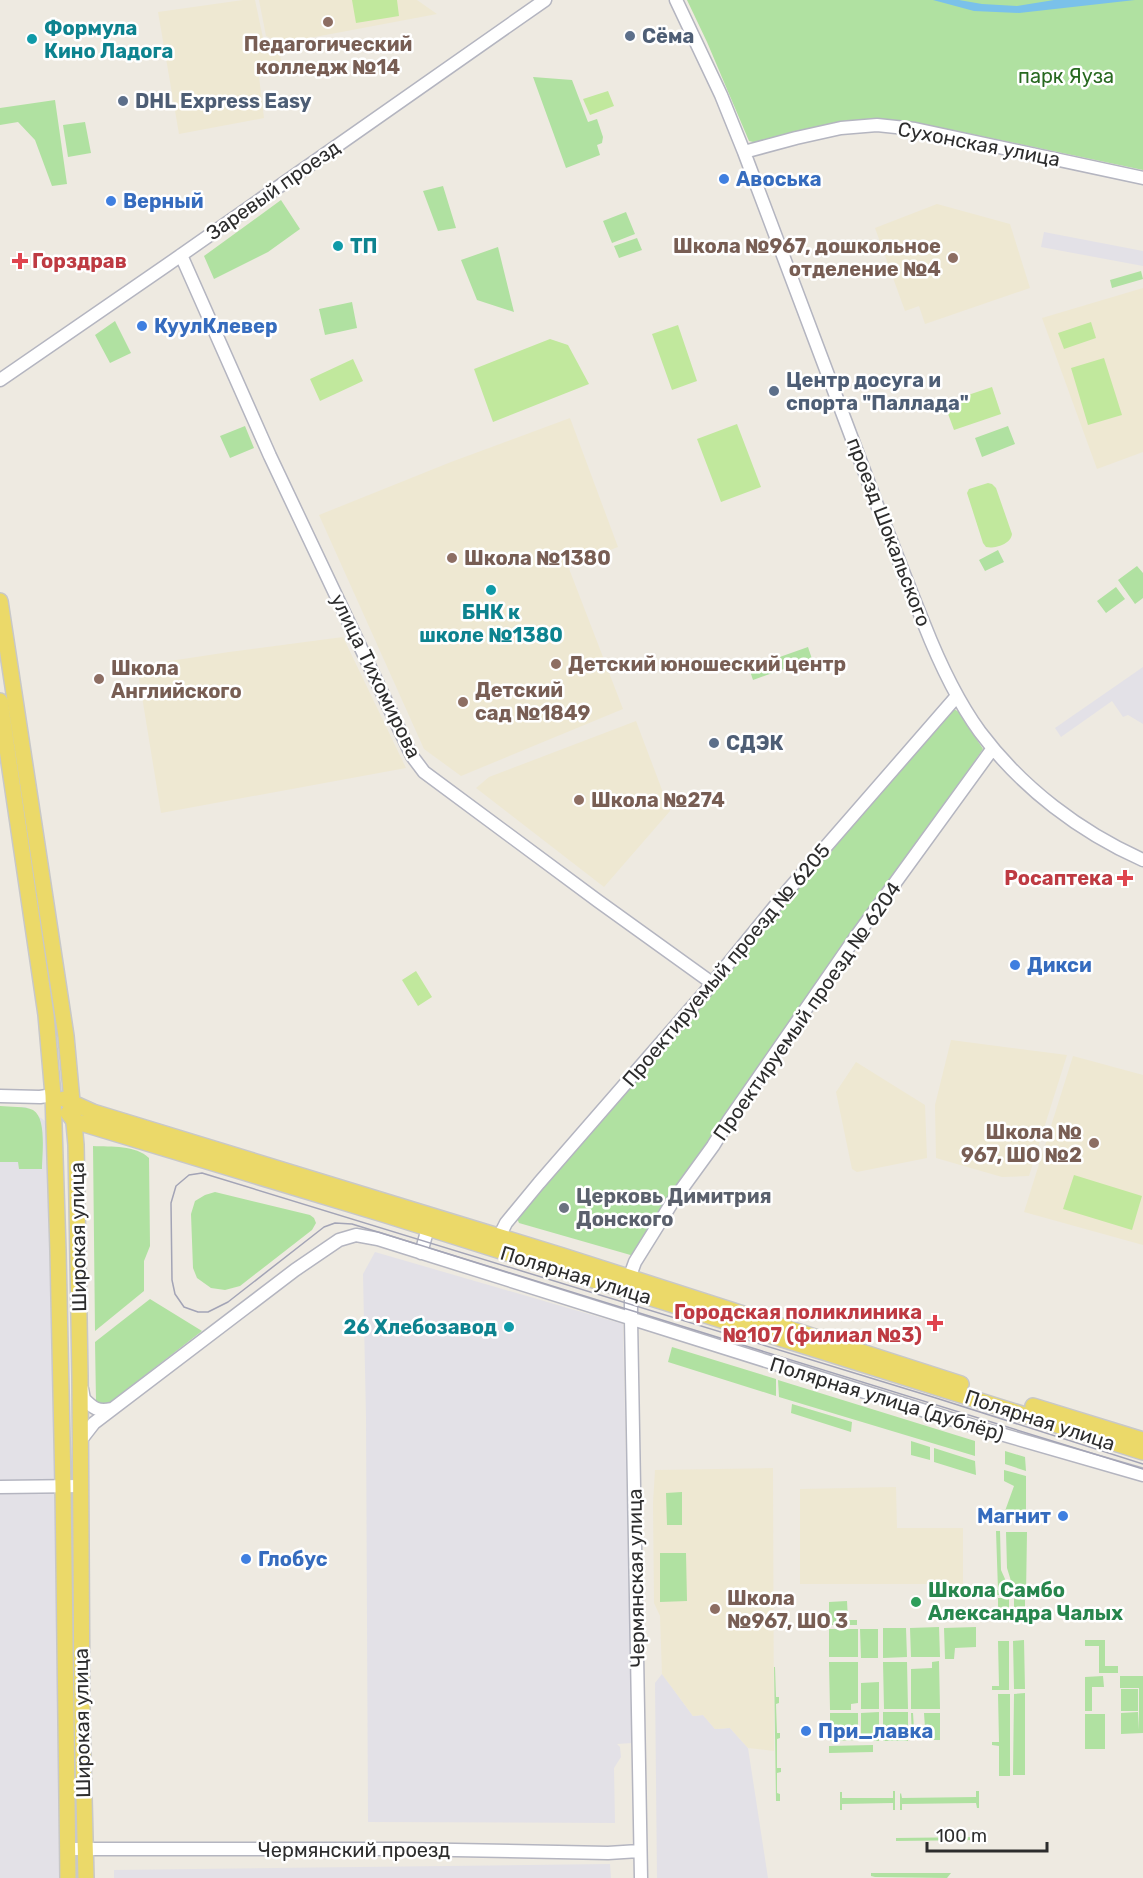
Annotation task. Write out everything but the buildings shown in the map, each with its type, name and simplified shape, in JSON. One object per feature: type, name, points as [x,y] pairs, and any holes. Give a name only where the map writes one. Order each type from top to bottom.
[{"type":"main road","name":"Широкая улица","points":[[0,601],[5,666],[66,1036],[76,1145],[82,1717],[86,1878]]},
{"type":"main road","name":"Широкая улица","points":[[0,701],[46,1015],[53,1095],[63,1486],[68,1878]]},
{"type":"main road","name":"Полярная улица","points":[[53,1095],[72,1101],[93,1112],[499,1237],[632,1285],[1143,1452]]},
{"type":"main road","points":[[53,1095],[74,1121]]},
{"type":"main road","name":"Полярная улица","points":[[74,1121],[428,1228],[715,1306],[1143,1440]]},
{"type":"street","name":"Заревый проезд","points":[[0,380],[545,0]]},
{"type":"street","name":"проезд Шокальского","points":[[676,0],[721,95],[905,576],[939,659],[957,696],[993,748],[1022,779],[1061,812],[1119,849],[1143,860]]},
{"type":"street","name":"Сухонская улица","points":[[744,153],[841,128],[877,126],[915,129],[1143,178]]},
{"type":"street","name":"улица Тихомирова","points":[[181,255],[290,498],[412,756],[424,772],[598,902],[712,983]]},
{"type":"street","name":"Проектируемый проезд № 6205","points":[[499,1237],[506,1223],[539,1183],[957,696]]},
{"type":"street","name":"Проектируемый проезд № 6204","points":[[632,1285],[634,1262],[673,1201],[855,938],[993,748]]},
{"type":"street","name":"Полярная улица","points":[[0,1096],[53,1095]]},
{"type":"street","points":[[421,1253],[428,1228]]},
{"type":"street","name":"Полярная улица (дублёр)","points":[[112,1409],[295,1270],[339,1240],[356,1235],[378,1239],[962,1422],[1143,1475]]},
{"type":"street","name":"Чермянская улица","points":[[632,1285],[641,1878]]},
{"type":"street","points":[[80,1376],[84,1400],[101,1411],[112,1409]]},
{"type":"street","points":[[80,1441],[94,1424],[112,1409]]},
{"type":"street","points":[[0,1487],[81,1486]]},
{"type":"street","name":"Чермянский проезд","points":[[68,1849],[400,1849],[608,1853],[639,1851]]},
{"type":"shaded area","points":[[255,0],[263,38],[278,46],[282,64],[276,65],[276,74],[259,77],[264,118],[179,134],[158,12]]},
{"type":"shaded area","name":"Педагогический колледж №14","points":[[259,0],[417,0],[437,14],[283,43],[266,36]]},
{"type":"shaded area","name":"Школа №967, дошкольное отделение №4","points":[[937,204],[1010,224],[1030,288],[925,324],[919,306],[905,311],[875,228]]},
{"type":"shaded area","points":[[1044,232],[1143,251],[1143,266],[1041,247]]},
{"type":"shaded area","points":[[1143,288],[1143,452],[1097,469],[1042,318]]},
{"type":"shaded area","points":[[570,418],[618,547],[568,566],[623,709],[461,776],[424,749],[319,515],[451,462]]},
{"type":"shaded area","points":[[343,637],[406,768],[161,813],[137,666]]},
{"type":"shaded area","points":[[1143,667],[1143,724],[1128,715],[1123,717],[1112,701],[1061,737],[1055,728]]},
{"type":"shaded area","name":"Школа №274","points":[[636,721],[670,811],[604,887],[476,788],[489,777]]},
{"type":"shaded area","points":[[951,1040],[1067,1055],[1029,1176],[1002,1177],[936,1158],[935,1105]]},
{"type":"shaded area","name":"Школа № 967, ШО №2","points":[[1073,1056],[1143,1075],[1143,1245],[1024,1212]]},
{"type":"shaded area","points":[[856,1062],[925,1105],[927,1158],[857,1172],[852,1169],[836,1092]]},
{"type":"shaded area","points":[[0,1107],[26,1107],[45,1121],[49,1136],[53,1230],[60,1878],[0,1878]]},
{"type":"shaded area","points":[[375,1252],[623,1324],[632,1743],[617,1744],[620,1747],[621,1757],[614,1768],[615,1823],[368,1822],[363,1274]]},
{"type":"shaded area","name":"Школа №967, ШО 3","points":[[773,1468],[774,1751],[748,1748],[730,1728],[715,1729],[703,1715],[693,1716],[662,1674],[660,1616],[654,1603],[653,1503],[655,1470]]},
{"type":"shaded area","points":[[896,1487],[897,1528],[963,1528],[963,1584],[800,1584],[800,1489]]},
{"type":"shaded area","points":[[662,1674],[693,1716],[703,1715],[715,1729],[730,1728],[748,1748],[768,1878],[657,1878],[655,1683]]},
{"type":"shaded area","points":[[610,1864],[611,1878],[114,1878],[114,1870]]},
{"type":"green space","points":[[352,0],[397,0],[399,16],[356,23]]},
{"type":"green space","name":"парк Яуза","points":[[687,0],[1143,0],[1143,170],[915,123],[875,120],[848,120],[757,143],[749,141]]},
{"type":"green space","points":[[533,77],[572,80],[588,122],[597,119],[603,137],[602,143],[597,145],[600,155],[566,168]]},
{"type":"green space","points":[[608,91],[614,106],[590,115],[583,99]]},
{"type":"green space","points":[[55,100],[67,184],[52,186],[35,140],[18,122],[0,125],[0,108]]},
{"type":"green space","points":[[85,122],[91,153],[68,157],[63,125]]},
{"type":"green space","points":[[443,186],[456,228],[438,231],[423,191]]},
{"type":"green space","points":[[281,200],[300,229],[268,252],[214,279],[204,256]]},
{"type":"green space","points":[[626,212],[635,234],[612,243],[603,221]]},
{"type":"green space","points":[[637,238],[642,250],[619,258],[614,246]]},
{"type":"green space","points":[[498,247],[514,312],[477,300],[461,260]]},
{"type":"green space","points":[[1141,271],[1143,279],[1112,288],[1110,280]]},
{"type":"green space","points":[[352,302],[357,328],[325,335],[319,309]]},
{"type":"green space","points":[[115,321],[131,353],[110,363],[95,335]]},
{"type":"green space","points":[[1091,322],[1096,338],[1064,349],[1058,333]]},
{"type":"green space","points":[[678,325],[697,381],[672,390],[652,334]]},
{"type":"green space","points":[[550,339],[568,345],[589,384],[493,422],[474,369]]},
{"type":"green space","points":[[1104,358],[1122,415],[1088,425],[1071,368]]},
{"type":"green space","points":[[353,359],[363,381],[320,401],[310,379]]},
{"type":"green space","points":[[992,387],[1001,414],[954,430],[944,403]]},
{"type":"green space","points":[[737,424],[761,487],[721,502],[697,439]]},
{"type":"green space","points":[[245,426],[254,448],[230,458],[220,436]]},
{"type":"green space","points":[[1008,426],[1015,444],[982,457],[975,438]]},
{"type":"green space","points":[[988,483],[996,488],[1012,534],[1009,541],[994,547],[986,547],[983,543],[967,493],[969,489]]},
{"type":"green space","points":[[998,550],[1004,562],[985,571],[979,560]]},
{"type":"green space","points":[[1137,566],[1143,573],[1143,598],[1135,604],[1118,580]]},
{"type":"green space","points":[[1116,587],[1125,599],[1106,613],[1097,601]]},
{"type":"green space","points":[[808,647],[812,659],[753,680],[749,668]]},
{"type":"green space","points":[[954,709],[959,712],[983,749],[634,1256],[519,1223],[516,1216],[949,711]]},
{"type":"green space","points":[[416,971],[432,997],[418,1006],[402,980]]},
{"type":"green space","points":[[0,1106],[26,1108],[37,1114],[43,1137],[42,1169],[19,1169],[18,1162],[0,1162]]},
{"type":"green space","points":[[93,1146],[130,1149],[149,1158],[150,1246],[144,1261],[144,1291],[95,1331]]},
{"type":"green space","points":[[1074,1175],[1142,1196],[1132,1230],[1063,1209]]},
{"type":"green space","points":[[215,1192],[310,1215],[316,1223],[312,1230],[240,1286],[225,1290],[211,1288],[197,1278],[193,1268],[191,1214],[195,1201]]},
{"type":"green space","points":[[150,1299],[202,1331],[108,1404],[102,1405],[96,1401],[95,1342]]},
{"type":"green space","points":[[672,1347],[776,1379],[776,1396],[668,1362]]},
{"type":"green space","points":[[778,1380],[975,1441],[975,1456],[779,1397]]},
{"type":"green space","points":[[792,1404],[852,1422],[851,1432],[791,1413]]},
{"type":"green space","points":[[911,1441],[930,1447],[930,1460],[911,1455]]},
{"type":"green space","points":[[934,1448],[975,1461],[976,1475],[934,1462]]},
{"type":"green space","points":[[1005,1451],[1025,1457],[1026,1471],[1005,1464]]},
{"type":"green space","points":[[1004,1470],[1026,1476],[1026,1511],[1005,1511],[1014,1486],[1004,1481]]},
{"type":"green space","points":[[682,1492],[682,1525],[667,1525],[666,1493]]},
{"type":"green space","points":[[996,1531],[1000,1531],[1001,1570],[1009,1588],[1009,1595],[992,1595],[992,1590],[998,1590]]},
{"type":"green space","points":[[1006,1532],[1027,1532],[1026,1594],[1015,1594],[1007,1568]]},
{"type":"green space","points":[[660,1553],[686,1553],[687,1601],[660,1602]]},
{"type":"green space","points":[[998,1598],[1009,1598],[1009,1622],[998,1622]]},
{"type":"green space","points":[[1014,1598],[1025,1598],[1025,1621],[1014,1621]]},
{"type":"green space","points":[[847,1601],[848,1620],[857,1620],[857,1625],[829,1625],[829,1602]]},
{"type":"green space","points":[[939,1627],[940,1657],[911,1657],[910,1628]]},
{"type":"green space","points":[[976,1627],[976,1647],[955,1648],[954,1659],[945,1659],[944,1628]]},
{"type":"green space","points":[[883,1628],[906,1628],[907,1657],[883,1658]]},
{"type":"green space","points":[[829,1629],[858,1629],[858,1657],[829,1657]]},
{"type":"green space","points":[[860,1629],[878,1629],[878,1658],[861,1658]]},
{"type":"green space","points":[[1024,1640],[1025,1689],[1014,1689],[1013,1641]]},
{"type":"green space","points":[[1085,1640],[1105,1640],[1105,1666],[1118,1666],[1118,1673],[1099,1673],[1099,1646],[1085,1646]]},
{"type":"green space","points":[[998,1641],[1009,1641],[1009,1690],[992,1690],[992,1686],[999,1686]]},
{"type":"green space","points":[[939,1661],[940,1709],[911,1709],[911,1669],[932,1668],[932,1662]]},
{"type":"green space","points":[[829,1662],[858,1662],[858,1703],[851,1704],[851,1710],[830,1710]]},
{"type":"green space","points":[[883,1662],[907,1662],[908,1709],[884,1709]]},
{"type":"green space","points":[[774,1667],[776,1697],[779,1697],[779,1703],[776,1704],[777,1733],[780,1733],[780,1738],[777,1739],[777,1768],[781,1768],[781,1772],[777,1773],[777,1793],[780,1794],[780,1801],[776,1801]]},
{"type":"green space","points":[[1103,1676],[1104,1687],[1092,1687],[1092,1711],[1085,1711],[1085,1677]]},
{"type":"green space","points":[[1120,1676],[1143,1676],[1143,1733],[1121,1734],[1121,1713],[1138,1712],[1139,1730],[1139,1688],[1120,1688]]},
{"type":"green space","points":[[879,1682],[879,1709],[861,1709],[861,1683]]},
{"type":"green space","points":[[1121,1689],[1138,1689],[1138,1711],[1121,1711]]},
{"type":"green space","points":[[1025,1693],[1025,1775],[1013,1775],[1014,1694]]},
{"type":"green space","points":[[998,1694],[1010,1694],[1010,1776],[999,1776],[999,1746],[992,1745],[992,1742],[999,1742]]},
{"type":"green space","points":[[879,1712],[879,1741],[861,1741],[861,1713]]},
{"type":"green space","points":[[883,1712],[908,1712],[908,1741],[883,1741]]},
{"type":"green space","points":[[830,1713],[858,1713],[858,1740],[830,1741]]},
{"type":"green space","points":[[911,1713],[913,1713],[914,1729],[925,1728],[924,1713],[940,1713],[940,1740],[912,1740]]},
{"type":"green space","points":[[1085,1714],[1105,1714],[1105,1749],[1085,1749]]},
{"type":"green space","points":[[873,1745],[873,1752],[829,1753],[829,1746]]},
{"type":"green space","points":[[893,1791],[895,1791],[895,1810],[893,1810],[893,1803],[842,1804],[842,1810],[840,1810],[840,1792],[842,1792],[842,1798],[893,1798]]},
{"type":"green space","points":[[976,1791],[979,1791],[979,1808],[976,1803],[902,1804],[902,1810],[900,1810],[901,1793],[902,1798],[976,1797]]},
{"type":"green space","points":[[978,1837],[978,1840],[896,1841],[896,1838]]},
{"type":"green space","points":[[871,1873],[951,1873],[947,1878],[875,1877],[871,1876]]},
{"type":"water","points":[[933,0],[959,0],[1017,6],[1054,0],[1135,0],[1019,13],[974,11]]},
{"type":"tram line","points":[[1143,1464],[936,1398],[202,1173],[189,1175],[176,1186],[171,1203],[172,1280],[175,1294],[184,1307],[198,1312],[208,1312],[228,1302],[324,1227],[335,1223],[352,1224],[1143,1469]]},
{"type":"place","name":"Педагогический колледж №14","points":[[328,22]]},
{"type":"place","name":"Сёма","points":[[630,36]]},
{"type":"place","name":"Формула Кино Ладога","points":[[32,39]]},
{"type":"place","name":"DHL Express Easy","points":[[123,101]]},
{"type":"place","name":"Авоська","points":[[724,179]]},
{"type":"place","name":"Верный","points":[[111,201]]},
{"type":"place","name":"ТП","points":[[338,246]]},
{"type":"place","name":"Школа №967, дошкольное отделение №4","points":[[953,258]]},
{"type":"place","name":"Горздрав","points":[[20,261]]},
{"type":"place","name":"КуулКлевер","points":[[142,326]]},
{"type":"place","name":"Центр досуга и спорта \"Паллада\"","points":[[774,391]]},
{"type":"place","name":"Школа №1380","points":[[452,558]]},
{"type":"place","name":"БНК к школе №1380","points":[[491,590]]},
{"type":"place","name":"Детский юношеский центр","points":[[556,664]]},
{"type":"place","name":"Школа Английского","points":[[99,679]]},
{"type":"place","name":"Детский сад №1849","points":[[463,702]]},
{"type":"place","name":"СДЭК","points":[[714,743]]},
{"type":"place","name":"Школа №274","points":[[579,800]]},
{"type":"place","name":"Росаптека","points":[[1125,878]]},
{"type":"place","name":"Дикси","points":[[1015,965]]},
{"type":"place","name":"Школа № 967, ШО №2","points":[[1094,1143]]},
{"type":"place","name":"Церковь Димитрия Донского","points":[[564,1208]]},
{"type":"place","name":"Городская поликлиника №107 (филиал №3)","points":[[935,1323]]},
{"type":"place","name":"26 Хлебозавод","points":[[509,1327]]},
{"type":"place","name":"Магнит","points":[[1063,1516]]},
{"type":"place","name":"Глобус","points":[[246,1559]]},
{"type":"place","name":"Школа Самбо Александра Чалых","points":[[916,1602]]},
{"type":"place","name":"Школа №967, ШО 3","points":[[715,1609]]},
{"type":"place","name":"При_лавка","points":[[806,1731]]}]
